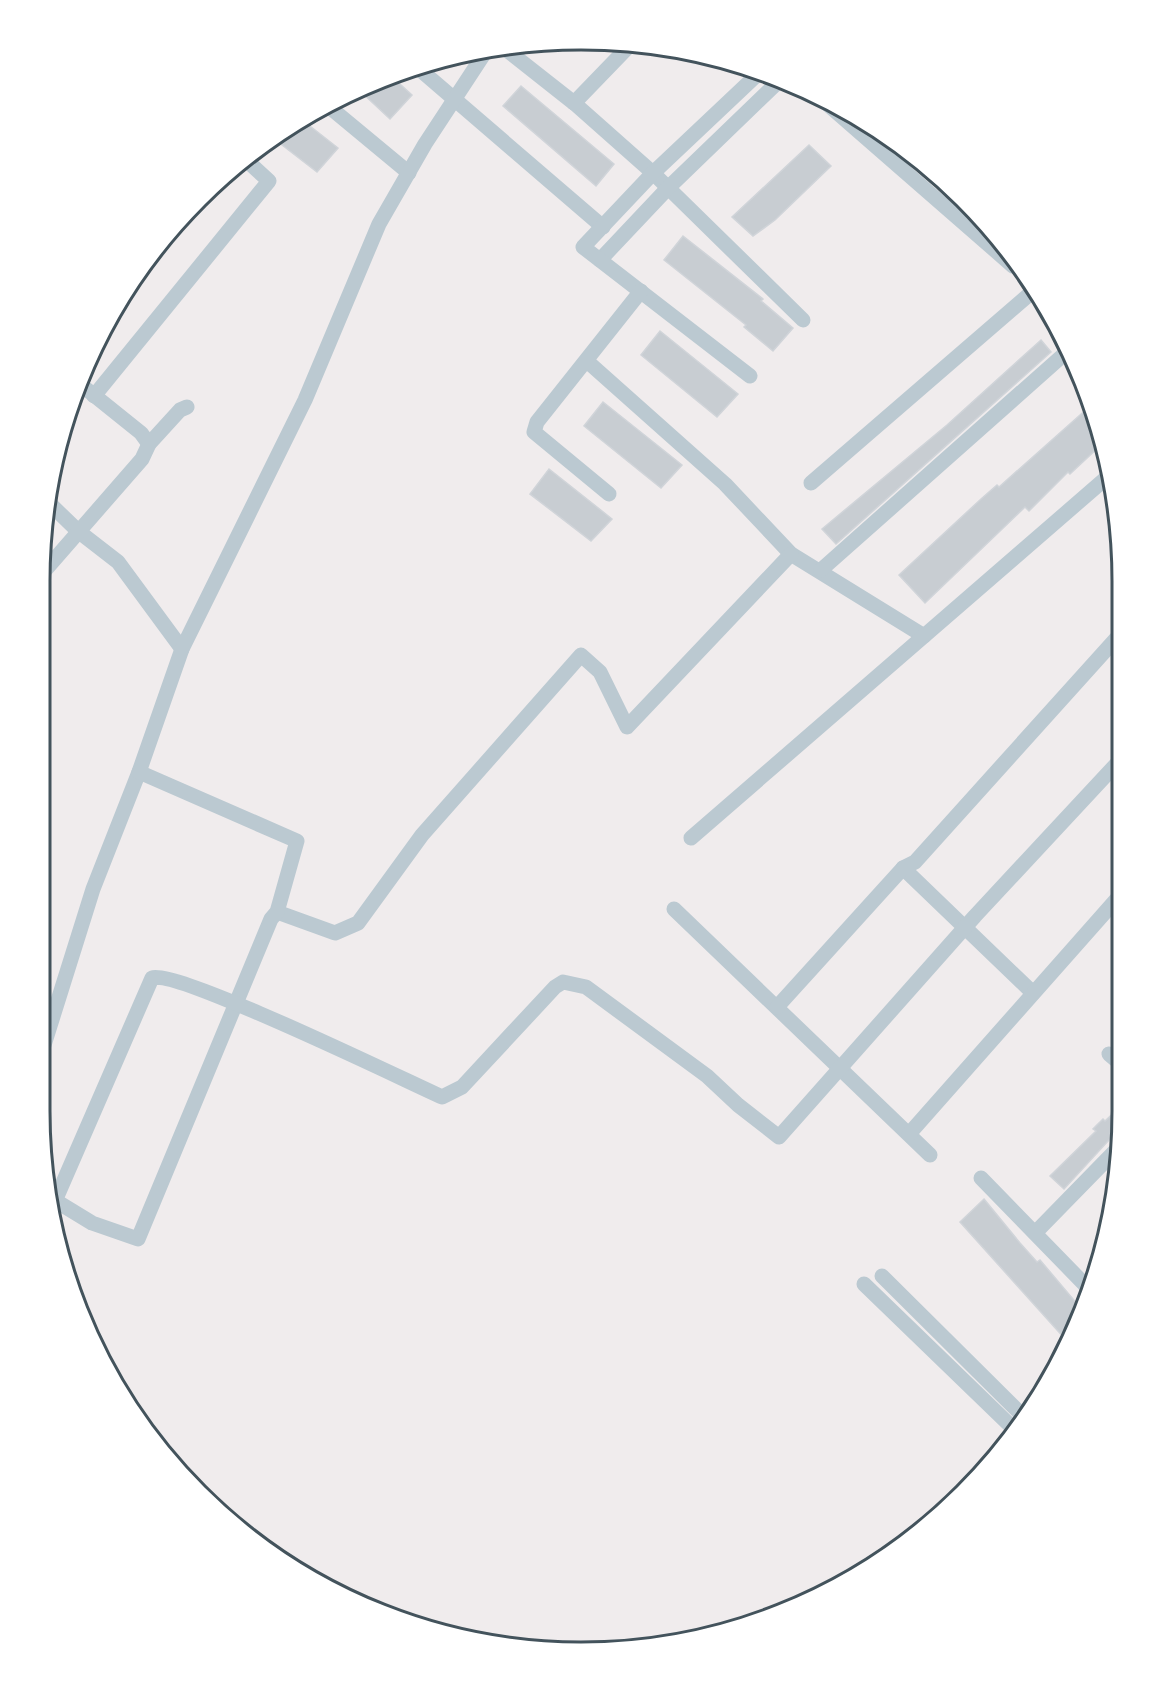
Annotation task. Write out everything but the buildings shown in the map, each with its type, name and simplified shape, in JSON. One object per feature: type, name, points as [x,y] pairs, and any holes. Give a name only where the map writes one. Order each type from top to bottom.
[{"type":"street","points":[[574,103],[624,52]]},
{"type":"street","points":[[512,54],[574,103],[653,173],[803,320]]},
{"type":"street","points":[[50,1008],[139,772],[182,649],[305,400],[379,224],[408,173],[481,59]]},
{"type":"street","points":[[425,73],[603,227]]},
{"type":"street","points":[[750,376],[583,247],[653,173],[753,78]]},
{"type":"street","points":[[600,260],[667,189],[774,86]]},
{"type":"street","points":[[334,111],[408,173]]},
{"type":"street","points":[[844,119],[1004,258]]},
{"type":"street","points":[[94,396],[269,181],[251,164]]},
{"type":"street","points":[[609,494],[534,432],[537,422],[588,362],[641,291]]},
{"type":"street","points":[[811,483],[1029,295]]},
{"type":"street","points":[[820,570],[1062,356]]},
{"type":"street","points":[[588,362],[725,484],[791,554],[924,636]]},
{"type":"street","points":[[86,389],[141,433],[149,444]]},
{"type":"street","points":[[51,563],[142,459],[149,444],[180,410],[188,407]]},
{"type":"street","points":[[691,838],[1103,481]]},
{"type":"street","points":[[55,508],[78,531],[118,562],[182,649]]},
{"type":"street","points":[[277,912],[335,933],[358,923],[422,835],[581,655],[600,672],[627,727],[791,554]]},
{"type":"street","points":[[777,1007],[903,868],[915,861],[1112,643]]},
{"type":"street","points":[[56,1192],[152,978],[171,978],[238,1003],[442,1097],[462,1087],[555,987],[563,982],[586,987],[707,1076],[738,1105],[779,1137],[965,927],[1112,769]]},
{"type":"street","points":[[58,1202],[92,1223],[138,1239],[271,919],[277,912],[297,841],[139,772]]},
{"type":"street","points":[[903,868],[1034,993]]},
{"type":"street","points":[[909,1134],[1112,904]]},
{"type":"street","points":[[674,909],[930,1155]]},
{"type":"street","points":[[1108,1054],[1112,1057]]},
{"type":"street","points":[[1035,1233],[1110,1155]]},
{"type":"street","points":[[981,1178],[1035,1233],[1085,1279]]},
{"type":"street","points":[[882,1276],[1019,1412]]},
{"type":"street","points":[[864,1284],[1010,1425]]}]
